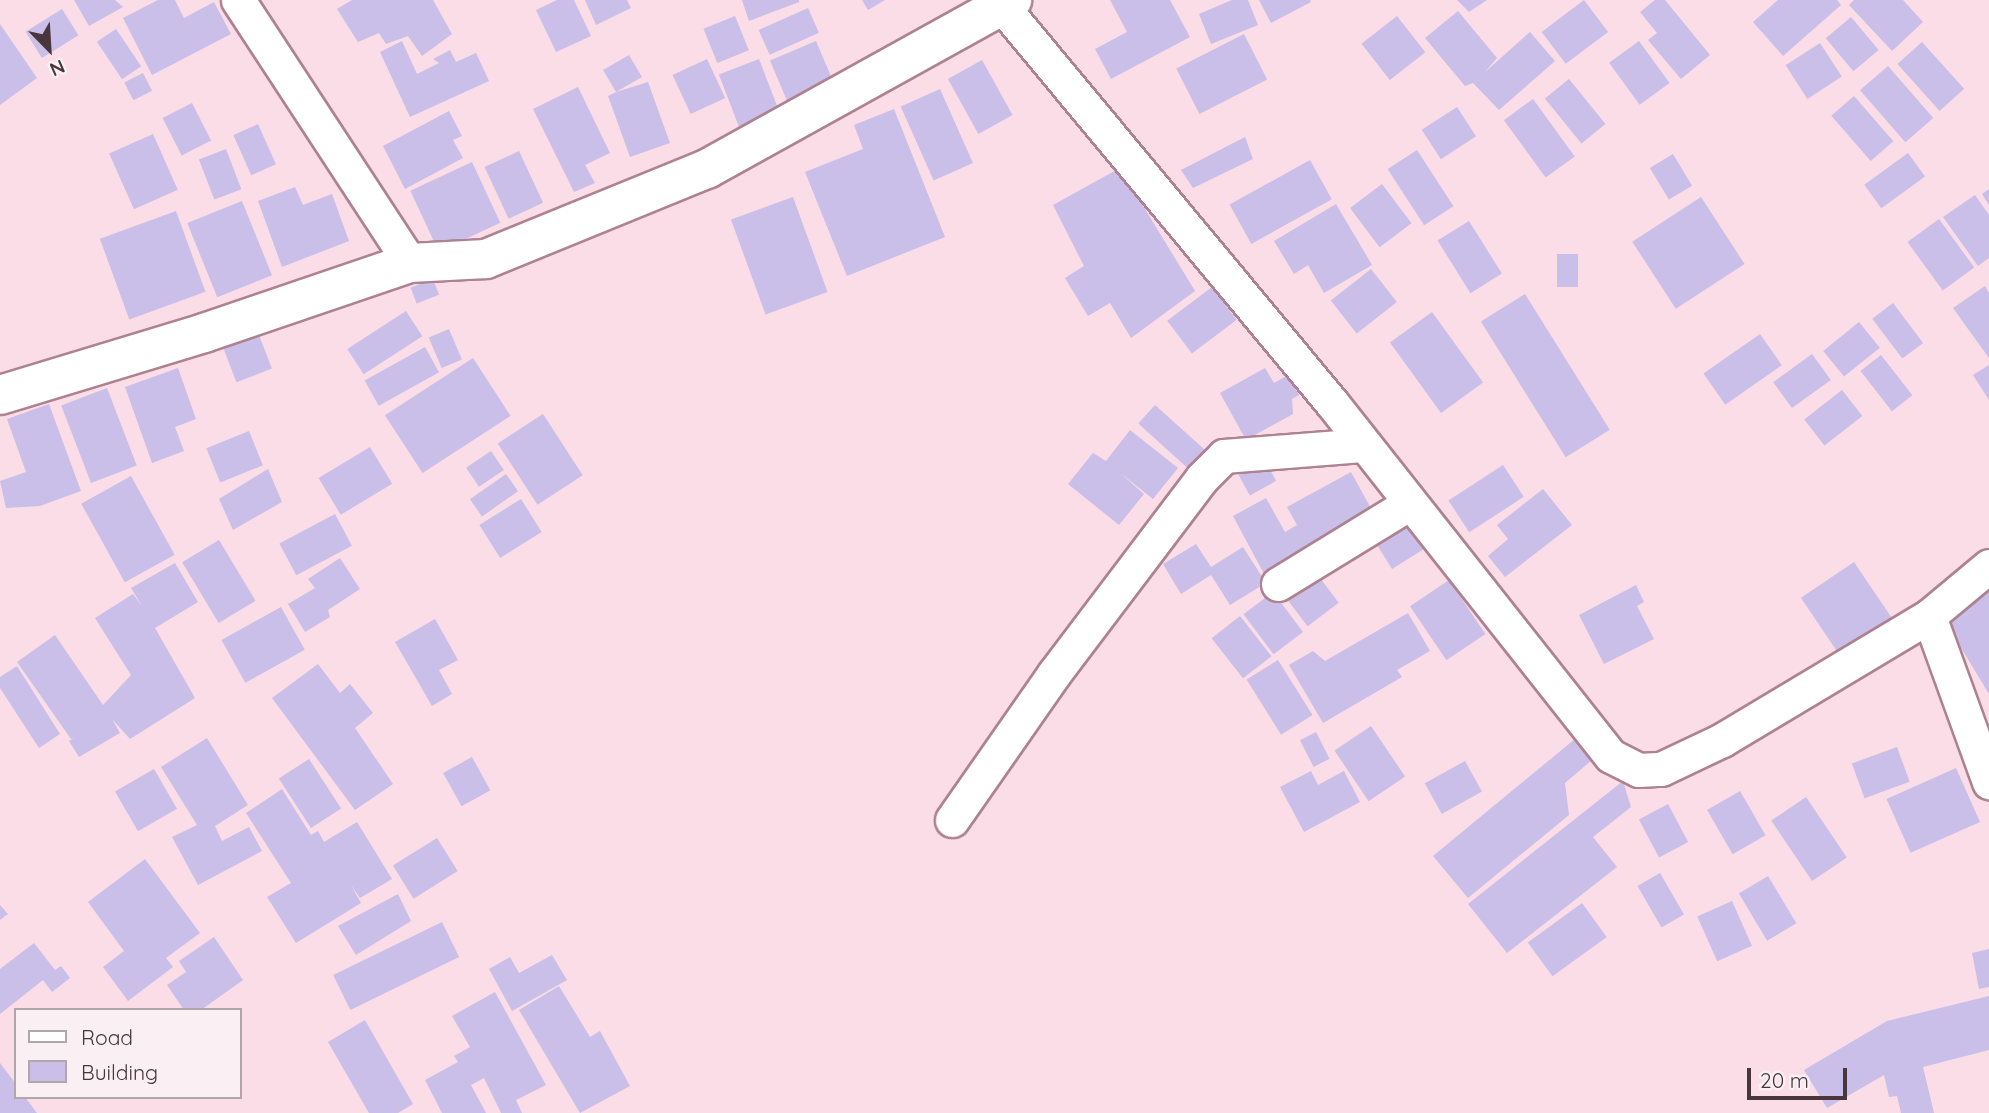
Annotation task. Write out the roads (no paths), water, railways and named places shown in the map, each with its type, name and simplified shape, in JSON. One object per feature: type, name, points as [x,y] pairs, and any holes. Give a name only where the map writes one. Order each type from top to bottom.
[{"type":"street","points":[[238,0],[410,263]]},
{"type":"street","points":[[0,395],[204,333],[410,263],[486,259],[707,169],[1007,3],[1365,445],[1611,756],[1639,770],[1661,769],[1723,740],[1929,616],[1989,566]]},
{"type":"street","points":[[952,820],[1053,675],[1202,478],[1224,456],[1365,445]]},
{"type":"street","points":[[1278,584],[1410,503]]},
{"type":"street","points":[[1929,616],[1989,782]]}]
